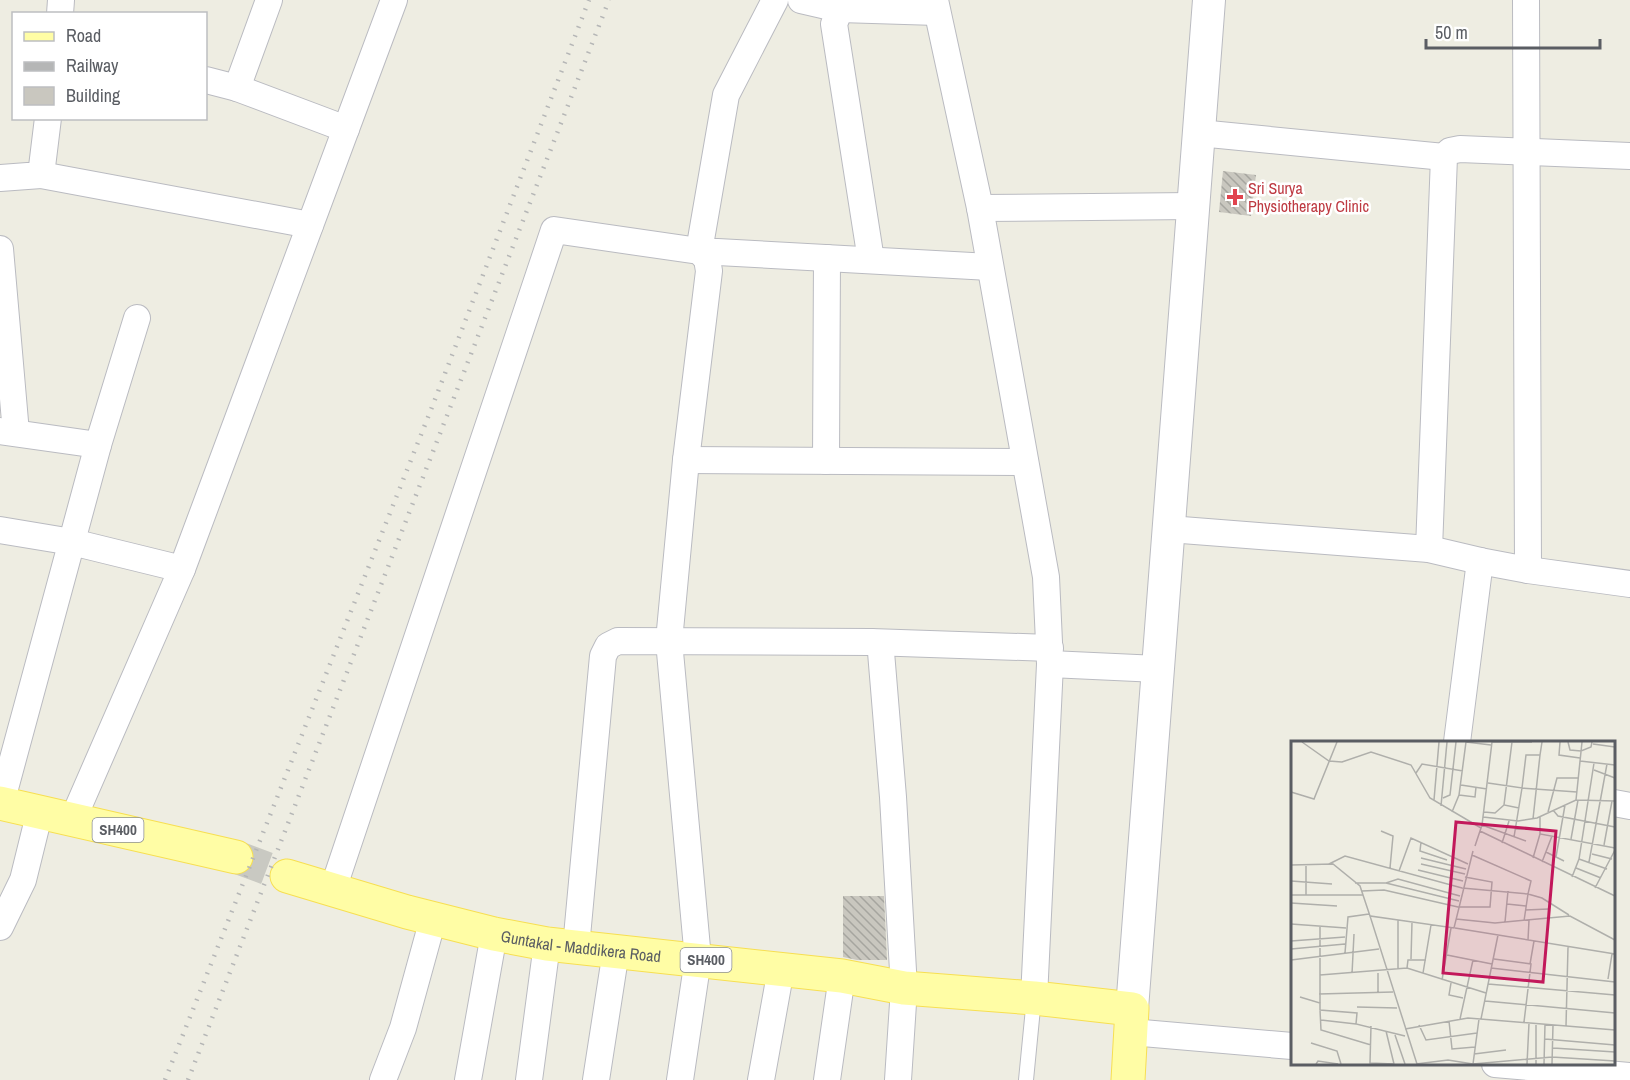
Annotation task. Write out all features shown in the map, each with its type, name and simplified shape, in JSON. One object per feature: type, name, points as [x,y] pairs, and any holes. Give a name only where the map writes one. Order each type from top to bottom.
[{"type":"main road","name":"SH400","points":[[1,803],[236,857]]},
{"type":"main road","name":"Guntakal - Maddikera Road","points":[[287,876],[433,919],[494,934],[561,946],[842,976],[904,988],[1034,998],[1132,1021]]},
{"type":"main road","points":[[1128,1080],[1132,1021]]},
{"type":"street","points":[[237,88],[269,0]]},
{"type":"street","points":[[73,819],[182,569],[394,0]]},
{"type":"street","points":[[699,251],[726,96],[775,0]]},
{"type":"street","points":[[801,0],[840,9],[936,6],[980,208],[1046,577],[1050,656],[1034,998]]},
{"type":"street","points":[[1209,0],[1132,1021],[1291,1046]]},
{"type":"street","points":[[1526,0],[1528,570]]},
{"type":"street","points":[[840,9],[834,24],[871,260]]},
{"type":"street","points":[[207,80],[237,88],[346,129]]},
{"type":"street","points":[[40,175],[48,120]]},
{"type":"street","points":[[1199,133],[1444,158]]},
{"type":"street","points":[[1429,549],[1444,158],[1450,151],[1460,149],[1630,156]]},
{"type":"street","points":[[0,178],[40,175],[310,225]]},
{"type":"street","points":[[980,208],[1193,206]]},
{"type":"street","points":[[333,889],[554,230],[699,251],[990,267]]},
{"type":"street","points":[[0,249],[8,432],[98,445]]},
{"type":"street","points":[[680,1080],[698,959],[669,641],[686,460],[709,271],[707,259],[699,251]]},
{"type":"street","points":[[826,460],[827,258]]},
{"type":"street","points":[[1,803],[98,445],[137,318]]},
{"type":"street","points":[[686,460],[1025,462]]},
{"type":"street","points":[[1168,529],[1429,549],[1528,570],[1630,584]]},
{"type":"street","points":[[0,530],[72,542],[182,569]]},
{"type":"street","points":[[1457,741],[1480,561]]},
{"type":"street","points":[[529,1080],[561,946],[603,656],[608,646],[618,641],[871,642],[1050,656],[1158,669]]},
{"type":"street","points":[[871,642],[878,645],[882,652],[893,797],[904,988],[898,1080]]},
{"type":"street","points":[[1615,803],[1630,806]]},
{"type":"street","points":[[0,927],[22,880],[40,811]]},
{"type":"street","points":[[384,1080],[403,1028],[433,919]]},
{"type":"street","points":[[468,1080],[494,934]]},
{"type":"street","points":[[596,1080],[616,951]]},
{"type":"street","points":[[761,1080],[781,969]]},
{"type":"street","points":[[827,1080],[842,976]]},
{"type":"street","points":[[1506,1065],[1630,1076]]},
{"type":"lane","points":[[1026,1080],[1034,998]]},
{"type":"building","points":[[1223,171],[1256,175],[1251,216],[1219,212]]},
{"type":"building","points":[[843,896],[884,896],[887,960],[857,960],[843,957]]},
{"type":"tunnel","points":[[236,857],[287,876]]},
{"type":"railway","points":[[165,1080],[434,402],[589,0]]},
{"type":"railway","points":[[188,1080],[609,0]]},
{"type":"place","name":"Sri Surya Physiotherapy Clinic","points":[[1235,197]]}]
